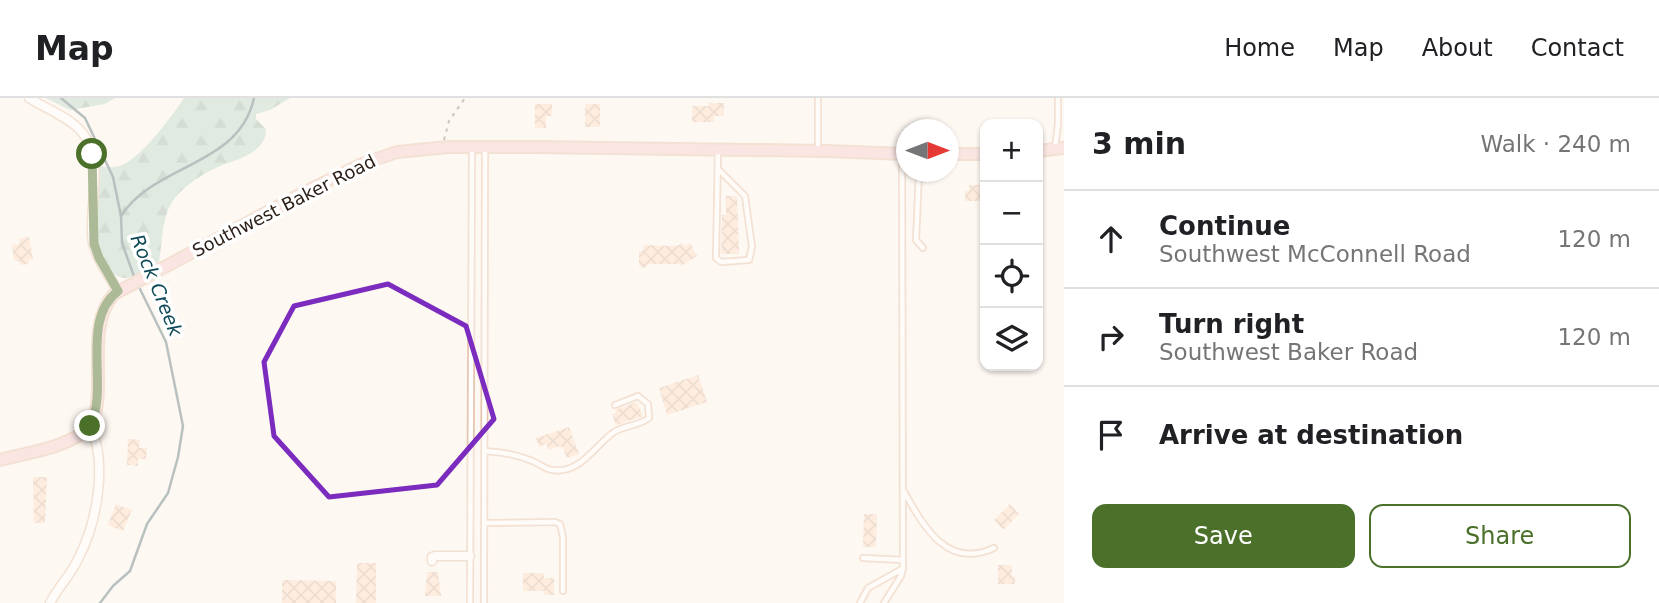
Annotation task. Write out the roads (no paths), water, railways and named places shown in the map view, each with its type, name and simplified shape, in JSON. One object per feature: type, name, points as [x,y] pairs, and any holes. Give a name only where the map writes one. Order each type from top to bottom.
[{"type":"main road","name":"Southwest Baker Road","points":[[118,291],[362,163],[397,152],[485,147],[896,154]]},
{"type":"main road","points":[[959,154],[980,155]]},
{"type":"main road","points":[[0,460],[63,443],[90,426],[97,402],[99,328],[108,301],[118,291]]},
{"type":"street","points":[[29,98],[74,125],[88,143],[93,160],[94,244],[118,291]]},
{"type":"street","points":[[50,603],[78,561],[93,527],[98,493],[98,453],[96,438],[90,426]]},
{"type":"street","points":[[432,561],[435,556],[470,556]]},
{"type":"lane","points":[[818,98],[818,151]]},
{"type":"lane","points":[[1058,98],[1060,148]]},
{"type":"lane","points":[[470,603],[472,147]]},
{"type":"lane","points":[[484,603],[485,147]]},
{"type":"lane","points":[[718,149],[716,258],[721,262],[749,260],[752,247],[745,196],[719,170]]},
{"type":"lane","points":[[884,603],[903,568],[904,182]]},
{"type":"lane","points":[[918,182],[916,240],[923,248]]},
{"type":"lane","points":[[485,451],[506,452],[534,461],[547,469],[557,470],[573,466],[582,462],[613,432],[649,418],[648,404],[638,396],[615,405]]},
{"type":"lane","points":[[903,489],[923,525],[946,548],[968,554],[994,548]]},
{"type":"lane","points":[[485,523],[560,524],[563,537],[563,591]]},
{"type":"lane","points":[[863,558],[903,559]]},
{"type":"lane","points":[[860,603],[868,588],[903,568]]},
{"type":"waterway","name":"Rock Creek","points":[[61,98],[85,118],[113,177],[121,216],[122,243],[135,279]]},
{"type":"waterway","points":[[121,216],[136,199],[154,185],[214,152],[232,138],[245,121],[254,98]]},
{"type":"waterway","name":"Rock Creek","points":[[100,603],[113,586],[130,571],[147,524],[168,493],[183,426],[166,342],[138,285]]}]
